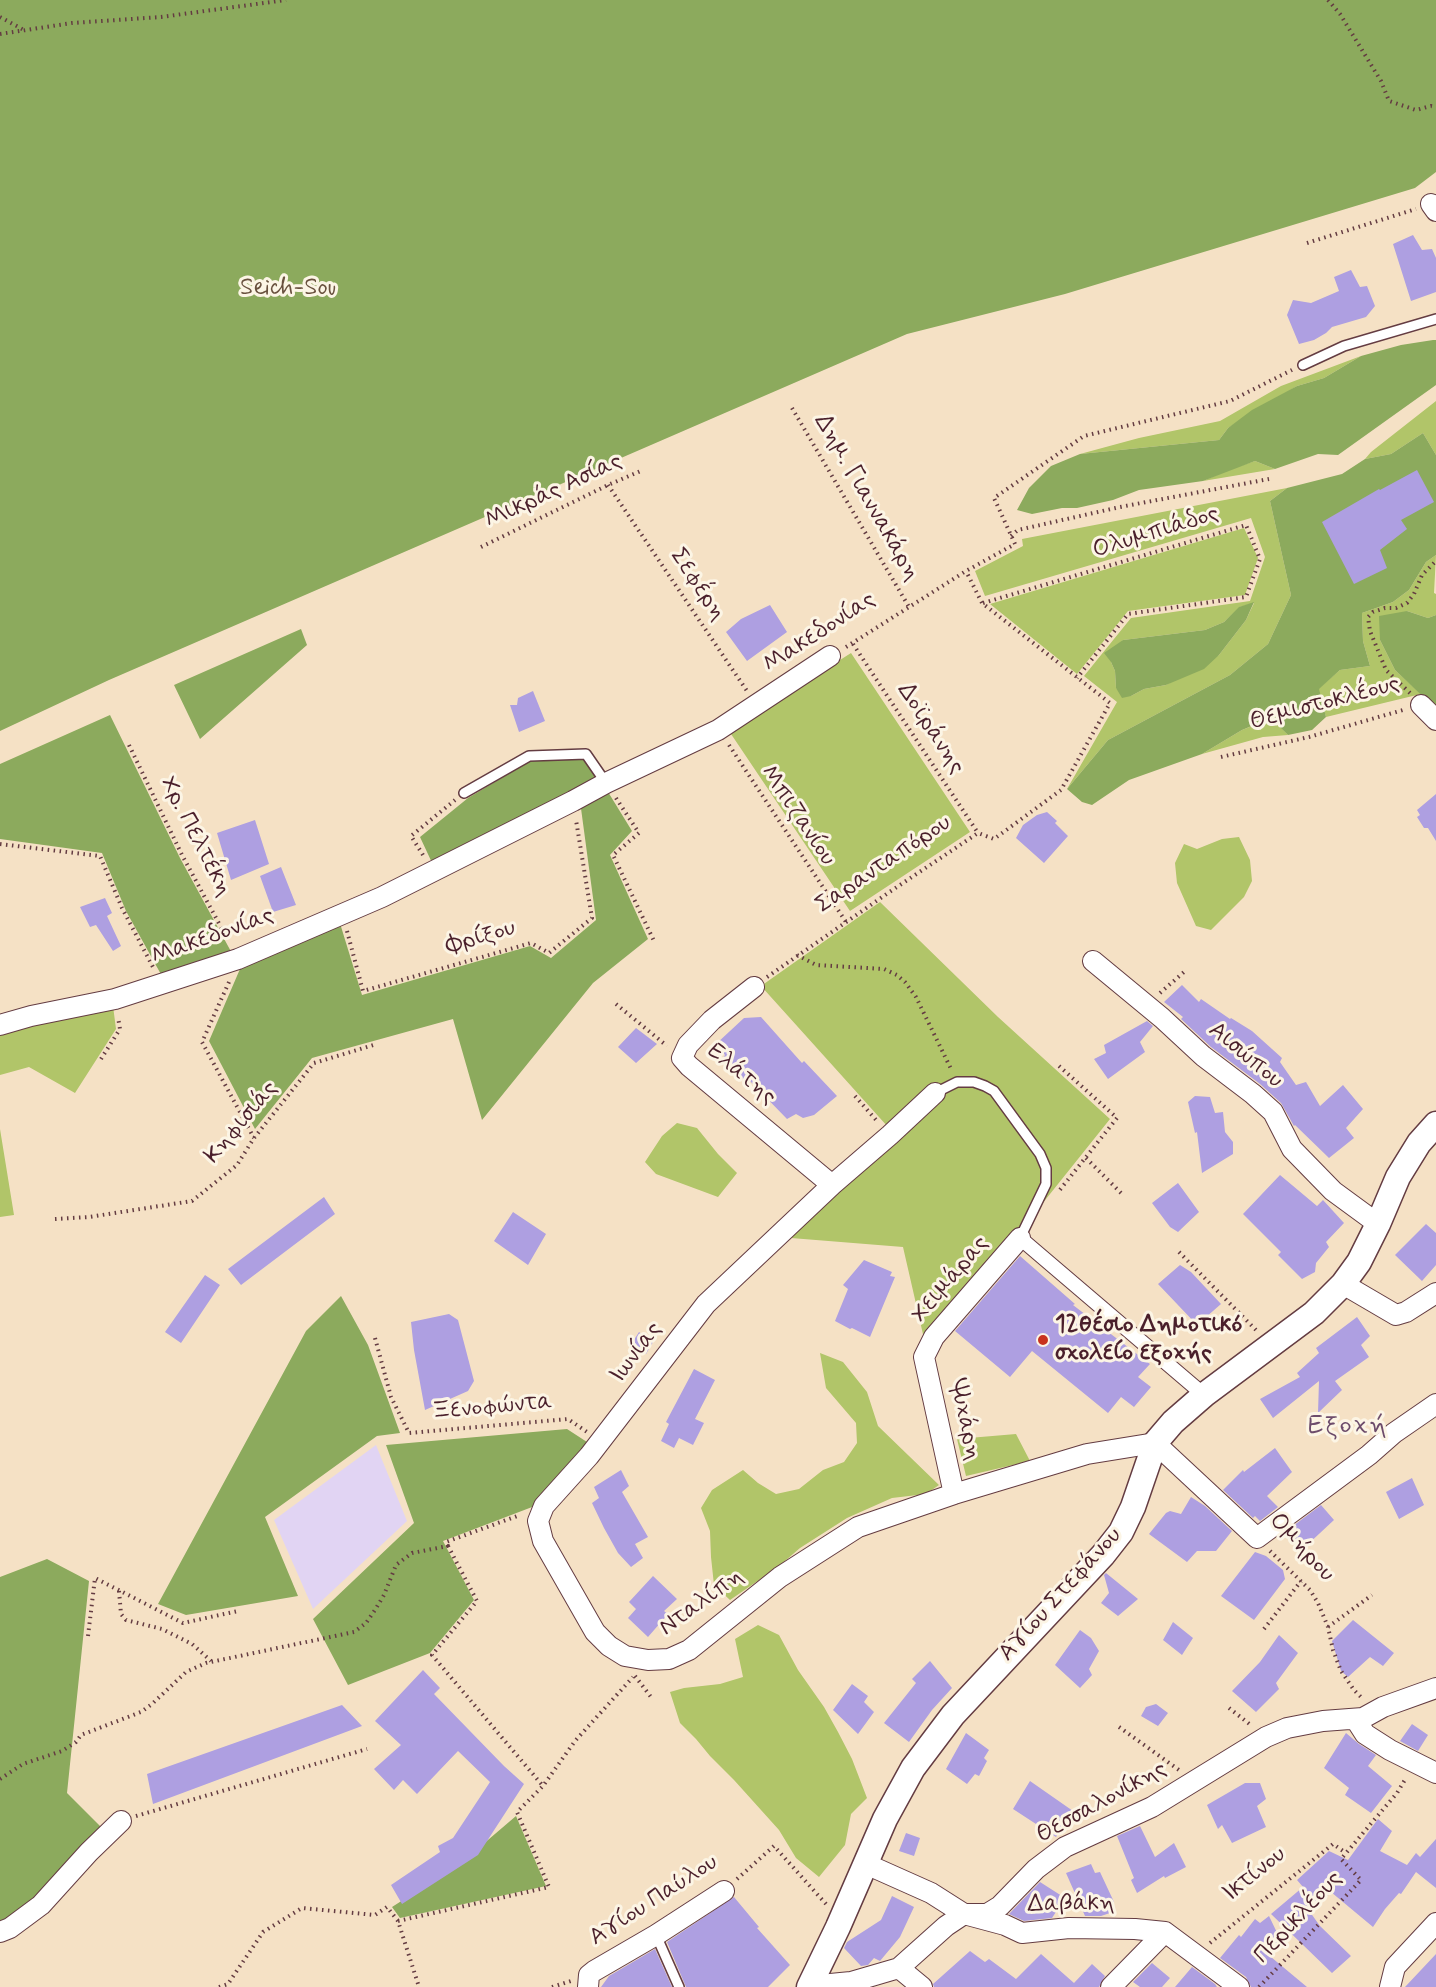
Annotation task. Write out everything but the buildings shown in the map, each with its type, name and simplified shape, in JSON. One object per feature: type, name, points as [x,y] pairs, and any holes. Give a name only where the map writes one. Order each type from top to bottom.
[{"type":"street","name":"Μακεδονίας","points":[[0,1025],[31,1016],[115,999],[238,959],[343,914],[433,872],[606,783],[718,730],[831,656]]},
{"type":"street","name":"Θεμιστοκλέους","points":[[1421,705],[1436,720]]},
{"type":"street","name":"Αισώπου","points":[[1093,961],[1203,1056],[1273,1112],[1292,1149],[1333,1191],[1378,1224]]},
{"type":"street","points":[[682,1058],[688,1045],[712,1020],[754,987]]},
{"type":"street","name":"Ελάτης","points":[[682,1058],[832,1185]]},
{"type":"street","name":"Ιωνίας","points":[[544,1506],[600,1441],[706,1304],[832,1185],[935,1093]]},
{"type":"street","name":"Αγίου Στεφάνου","points":[[810,1986],[885,1819],[913,1768],[953,1715],[1121,1532],[1133,1507],[1155,1443],[1173,1422],[1204,1395],[1314,1313],[1343,1284],[1359,1262],[1398,1176],[1419,1143],[1436,1124]]},
{"type":"street","points":[[1020,1238],[1204,1395]]},
{"type":"street","name":"Χειμάρας","points":[[924,1357],[934,1337],[1020,1238]]},
{"type":"street","points":[[1343,1284],[1396,1315],[1406,1312],[1436,1293]]},
{"type":"street","name":"Ψυχάρη","points":[[924,1357],[954,1494]]},
{"type":"street","points":[[1257,1538],[1369,1455],[1394,1433],[1436,1404]]},
{"type":"street","name":"Νταλίπη","points":[[641,1668],[689,1650],[780,1577],[858,1527],[954,1494],[1087,1454],[1155,1443]]},
{"type":"street","name":"Ομήρου","points":[[1155,1443],[1257,1538]]},
{"type":"street","points":[[544,1506],[538,1521],[543,1541],[594,1632],[609,1646],[641,1668]]},
{"type":"street","name":"Θεσσαλονίκης","points":[[810,1986],[850,1982],[899,1968],[946,1926],[964,1914],[987,1914],[1000,1906],[1036,1869],[1065,1847],[1152,1807],[1266,1737],[1287,1728],[1323,1720],[1364,1716],[1412,1695],[1436,1688]]},
{"type":"street","points":[[1364,1716],[1365,1734],[1390,1750],[1436,1773]]},
{"type":"street","points":[[0,1932],[10,1928],[41,1905],[121,1821]]},
{"type":"street","name":"Δαβάκη","points":[[866,1863],[931,1893],[964,1914],[1005,1925],[1022,1934],[1069,1928],[1165,1932]]},
{"type":"street","name":"Αγίου Παύλου","points":[[589,1981],[724,1891]]},
{"type":"street","points":[[1390,1987],[1395,1966],[1436,1923]]},
{"type":"street","points":[[1111,1987],[1165,1932],[1239,1987]]},
{"type":"street","points":[[899,1968],[922,1987]]},
{"type":"lane","points":[[1304,364],[1344,346],[1436,319]]},
{"type":"lane","points":[[464,793],[529,756],[586,754],[606,783]]},
{"type":"lane","points":[[935,1093],[957,1082],[974,1082],[994,1091],[1044,1160],[1046,1184],[1020,1238]]},
{"type":"lane","points":[[656,1935],[679,1987]]},
{"type":"path","points":[[0,34],[72,23],[161,17],[286,0]]},
{"type":"path","points":[[1328,0],[1340,14],[1375,72],[1389,101],[1416,110],[1436,107]]},
{"type":"path","points":[[0,17],[24,31]]},
{"type":"path","points":[[1307,243],[1434,208]]},
{"type":"path","name":"Μακεδονίας","points":[[831,656],[1015,543],[994,498],[1084,435],[1230,401],[1304,364]]},
{"type":"path","name":"Δημ. Γιαννακάρη","points":[[792,408],[909,607]]},
{"type":"path","name":"Μικράς Ασίας","points":[[481,547],[608,485],[643,471]]},
{"type":"path","points":[[1011,536],[1018,530],[1097,512],[1269,479]]},
{"type":"path","name":"Σεφέρη","points":[[608,485],[756,704]]},
{"type":"path","name":"Ολυμπιάδος","points":[[982,603],[1246,525],[1260,559],[1246,597],[1128,614],[1077,678]]},
{"type":"path","points":[[1421,705],[1386,670],[1370,631],[1368,617],[1373,612],[1384,608],[1396,608],[1407,603],[1414,594],[1422,575],[1436,561]]},
{"type":"path","name":"Σαρανταπόρου","points":[[754,987],[797,955],[978,833],[994,839],[1061,789],[1110,703],[982,603],[966,571]]},
{"type":"path","name":"Δοϊράνης","points":[[853,644],[978,833]]},
{"type":"path","name":"Θεμιστοκλέους","points":[[1221,757],[1309,737],[1421,705]]},
{"type":"path","name":"Μπιζανίου","points":[[718,730],[846,922]]},
{"type":"path","name":"Χρ. Πελτέκη","points":[[129,745],[182,855],[238,959]]},
{"type":"path","points":[[606,783],[639,833],[613,855],[654,941]]},
{"type":"path","points":[[433,872],[411,836],[464,793]]},
{"type":"path","name":"Φρίξου","points":[[343,914],[363,991],[531,943],[549,954],[592,918],[573,801]]},
{"type":"path","points":[[0,844],[100,856],[122,908],[161,983]]},
{"type":"path","points":[[797,955],[816,965],[884,969],[897,975],[916,997],[957,1082]]},
{"type":"path","points":[[238,959],[202,1042],[254,1138]]},
{"type":"path","points":[[1146,1005],[1184,972]]},
{"type":"path","points":[[101,1059],[120,1029],[115,999]]},
{"type":"path","name":"Ελάτης","points":[[616,1004],[682,1058]]},
{"type":"path","name":"Κηφισιάς","points":[[55,1219],[89,1217],[192,1201],[237,1165],[254,1138],[314,1063],[377,1044]]},
{"type":"path","points":[[1059,1066],[1117,1118],[1086,1158],[1122,1194]]},
{"type":"path","points":[[855,1096],[890,1135]]},
{"type":"path","points":[[1179,1252],[1272,1345]]},
{"type":"path","name":"Ξενοφώντα","points":[[375,1338],[391,1397],[409,1433],[568,1419],[600,1441]]},
{"type":"path","points":[[543,1786],[432,1655],[477,1600],[446,1542],[544,1506]]},
{"type":"path","name":"Ομήρου","points":[[1257,1538],[1301,1581],[1318,1603],[1341,1671],[1365,1701],[1364,1716]]},
{"type":"path","points":[[0,1779],[23,1764],[62,1751],[76,1742],[81,1735],[141,1712],[186,1672],[212,1662],[354,1632],[366,1623],[375,1610],[384,1595],[396,1565],[412,1553],[448,1546]]},
{"type":"path","points":[[88,1636],[95,1578],[183,1623],[238,1611]]},
{"type":"path","points":[[1264,1629],[1301,1581]]},
{"type":"path","points":[[118,1590],[121,1614],[126,1620],[162,1629],[192,1644],[212,1662]]},
{"type":"path","points":[[1328,1627],[1372,1595]]},
{"type":"path","points":[[398,1922],[549,1887],[517,1812],[543,1786],[575,1741],[641,1668],[651,1697]]},
{"type":"path","points":[[1228,1708],[1266,1737]]},
{"type":"path","points":[[1119,1727],[1194,1781]]},
{"type":"path","points":[[121,1821],[367,1749]]},
{"type":"path","name":"Περικλέους","points":[[1259,1987],[1361,1880],[1341,1859],[1397,1793],[1416,1762]]},
{"type":"path","name":"Ικτίνου","points":[[1196,1955],[1333,1844],[1346,1853]]},
{"type":"path","name":"Αγίου Παύλου","points":[[724,1891],[774,1846],[841,1921]]},
{"type":"path","points":[[219,1987],[228,1984],[263,1932],[302,1908],[375,1915],[387,1907],[398,1922],[418,1987]]},
{"type":"shaded area","points":[[376,1445],[407,1521],[313,1609],[274,1520]]},
{"type":"green space","name":"Seich-Sou","points":[[0,0],[1436,0],[1436,172],[1415,188],[1065,294],[907,334],[109,680],[0,731]]},
{"type":"green space","points":[[1436,340],[1436,385],[1338,455],[1318,454],[1275,469],[1255,461],[1203,481],[1139,490],[1113,500],[1077,508],[1062,508],[1032,514],[1017,510],[1029,488],[1051,466],[1080,454],[1219,440],[1228,428],[1252,410],[1297,386],[1324,378],[1361,356],[1401,345]]},
{"type":"green space","points":[[1361,356],[1324,378],[1297,386],[1228,428],[1219,440],[1080,454],[1139,438],[1220,421],[1281,386]]},
{"type":"green space","points":[[1436,401],[1436,455],[1423,433],[1391,454],[1365,459],[1371,452]]},
{"type":"green space","points":[[1423,433],[1436,455],[1436,555],[1426,562],[1409,590],[1393,602],[1362,613],[1363,641],[1370,666],[1340,670],[1319,689],[1326,717],[1312,730],[1288,735],[1271,718],[1242,730],[1202,754],[1129,780],[1092,805],[1082,802],[1067,789],[1108,740],[1230,675],[1268,644],[1291,595],[1270,501],[1287,488],[1342,474],[1365,459],[1391,454]]},
{"type":"green space","points":[[1255,461],[1275,469],[1203,481],[1228,470]]},
{"type":"green space","points":[[1287,488],[1270,501],[1291,595],[1268,644],[1230,675],[1108,740],[1067,789],[1117,702],[1084,676],[1131,618],[1250,601],[1265,557],[1251,518],[985,596],[975,571],[1023,546],[1022,539]],"holes":[[[1254,603],[1246,620],[1219,655],[1166,685],[1144,689],[1131,696],[1116,688],[1115,671],[1111,662],[1123,640],[1205,630],[1224,622],[1240,607]]]},
{"type":"green space","points":[[1244,528],[1258,558],[1245,595],[1128,611],[1077,674],[990,604]]},
{"type":"green space","points":[[1436,555],[1434,593],[1436,594],[1436,615],[1428,618],[1407,611],[1380,640],[1395,670],[1421,694],[1326,717],[1318,689],[1340,670],[1370,666],[1363,641],[1362,613],[1393,602],[1409,590],[1426,562]]},
{"type":"green space","points":[[1254,602],[1246,620],[1219,655],[1204,669],[1166,685],[1144,689],[1122,698],[1116,688],[1115,671],[1104,653],[1123,640],[1205,630],[1224,622],[1239,607]]},
{"type":"green space","points":[[1407,611],[1428,618],[1436,615],[1436,709],[1395,670],[1380,640],[1379,616]]},
{"type":"green space","points":[[301,629],[307,645],[200,739],[174,685]]},
{"type":"green space","points":[[851,653],[970,832],[850,911],[729,731]]},
{"type":"green space","points":[[110,715],[180,858],[234,957],[163,978],[126,911],[102,853],[0,839],[0,764]]},
{"type":"green space","points":[[1272,718],[1288,735],[1263,737],[1202,754],[1242,730]]},
{"type":"green space","points":[[585,758],[600,781],[434,867],[420,837],[468,798],[530,761]]},
{"type":"green space","points":[[605,787],[632,831],[610,855],[648,939],[593,983],[482,1120],[453,1019],[312,1058],[255,1129],[209,1041],[243,962],[339,920],[362,995],[530,946],[551,958],[596,920],[580,801]]},
{"type":"green space","points":[[1239,837],[1250,860],[1252,881],[1244,897],[1211,930],[1196,926],[1177,883],[1175,863],[1184,844],[1197,849],[1222,839]]},
{"type":"green space","points":[[880,902],[998,1017],[1110,1119],[1022,1229],[925,1343],[903,1247],[791,1238],[789,1233],[897,1137],[761,986]]},
{"type":"green space","points":[[113,1006],[116,1029],[75,1093],[29,1067],[0,1075],[0,1034],[35,1021]]},
{"type":"green space","points":[[677,1123],[697,1128],[737,1173],[718,1197],[656,1174],[645,1162],[662,1136]]},
{"type":"green space","points":[[0,1129],[14,1215],[0,1217]]},
{"type":"green space","points":[[341,1296],[368,1345],[400,1433],[377,1436],[265,1517],[298,1596],[186,1615],[158,1604],[306,1331]]},
{"type":"green space","points":[[820,1353],[843,1362],[867,1392],[878,1426],[939,1485],[926,1494],[892,1498],[847,1518],[800,1548],[778,1567],[730,1600],[714,1585],[710,1531],[701,1508],[712,1490],[743,1470],[776,1494],[799,1489],[823,1470],[844,1462],[857,1443],[856,1423],[826,1388]]},
{"type":"green space","points":[[567,1429],[587,1442],[540,1504],[443,1541],[474,1600],[430,1653],[348,1685],[313,1619],[414,1523],[386,1445]]},
{"type":"green space","points":[[1016,1434],[1030,1461],[966,1476],[957,1439]]},
{"type":"green space","points":[[47,1559],[89,1581],[67,1793],[105,1831],[41,1898],[0,1923],[0,1577]]},
{"type":"green space","points":[[758,1625],[779,1635],[798,1670],[838,1732],[852,1759],[867,1798],[851,1814],[845,1845],[819,1877],[796,1858],[779,1830],[680,1723],[670,1692],[720,1684],[743,1677],[735,1639]]},
{"type":"green space","points":[[516,1816],[546,1886],[400,1918],[392,1907],[461,1863]]},
{"type":"place","name":"12θέσιο Δημοτικό σχολείο εξοχής","points":[[1043,1340]]},
{"type":"district","name":"Εξοχή","points":[[1348,1427]]}]
